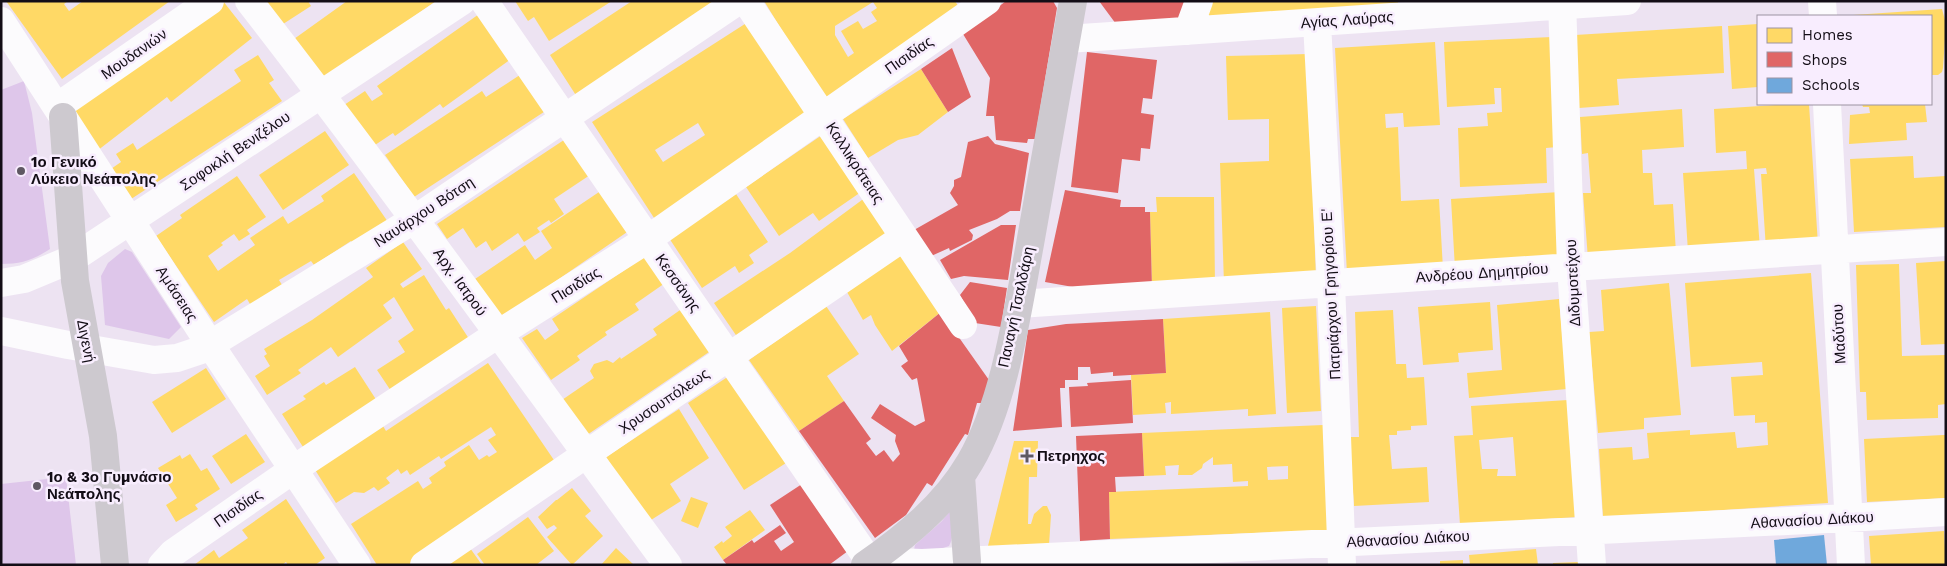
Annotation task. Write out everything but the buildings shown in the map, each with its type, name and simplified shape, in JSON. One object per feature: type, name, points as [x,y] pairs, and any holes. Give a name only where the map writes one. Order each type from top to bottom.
[{"type":"street","name":"Μουδανιών","points":[[60,112],[210,1]]},
{"type":"street","name":"Αρχ. Ιατρού","points":[[249,1],[415,219],[668,565]]},
{"type":"street","name":"Σοφοκλή Βενιζέλου","points":[[1,283],[24,279],[72,259],[462,1]]},
{"type":"street","name":"Κεσσάνης","points":[[484,1],[729,356],[869,564]]},
{"type":"street","name":"Ναυάρχου Βότση","points":[[1,331],[138,358],[167,360],[189,356],[211,346],[415,219],[738,1]]},
{"type":"street","name":"Καλλικράτειας","points":[[746,1],[963,325]]},
{"type":"street","name":"Πισιδίας","points":[[162,565],[173,553],[294,469],[498,334],[648,239],[987,1]]},
{"type":"street","name":"Παναγή Τσαλδάρη","points":[[869,564],[926,516],[946,496],[961,476],[980,444],[992,416],[1019,304],[1073,1]]},
{"type":"street","points":[[1188,31],[1199,1]]},
{"type":"street","name":"Αγίας Λαύρας","points":[[1066,39],[1318,22],[1410,9],[1627,1]]},
{"type":"street","points":[[1822,1],[1823,15]]},
{"type":"street","name":"Διδυμοτείχου","points":[[1562,3],[1571,267],[1592,565]]},
{"type":"street","name":"Αμάσειας","points":[[1,21],[211,346],[357,565]]},
{"type":"street","name":"Πατριάρχου Γρηγορίου Ε'","points":[[1318,22],[1342,554]]},
{"type":"street","name":"Μαδύτου","points":[[1827,105],[1851,565]]},
{"type":"street","name":"Διγενή","points":[[60,112],[72,259],[107,462],[115,565]]},
{"type":"street","name":"Χρυσουπόλεως","points":[[424,565],[904,237]]},
{"type":"street","name":"Ανδρέου Δημητρίου","points":[[1019,304],[1946,242]]},
{"type":"street","points":[[961,476],[967,561]]},
{"type":"street","name":"Αθανασίου Διάκου","points":[[869,564],[1342,554],[1590,531],[1946,512]]},
{"type":"shaded area","name":"1ο Γενικό Λύκειο Νεάπολης","points":[[24,81],[32,113],[50,249],[27,261],[1,264],[1,90]]},
{"type":"shaded area","points":[[125,249],[132,252],[181,327],[169,339],[105,325],[101,276],[108,263]]},
{"type":"shaded area","points":[[66,477],[76,565],[3,565],[1,548],[1,484]]},
{"type":"shaded area","points":[[950,511],[952,533],[949,546],[920,556],[914,550],[915,545],[942,521]]},
{"type":"place","name":"1ο Γενικό Λύκειο Νεάπολης","points":[[21,171]]},
{"type":"place","name":"Πετρηχος","points":[[1027,456]]},
{"type":"place","name":"1ο & 3ο Γυμνάσιο Νεάπολης","points":[[37,486]]}]
